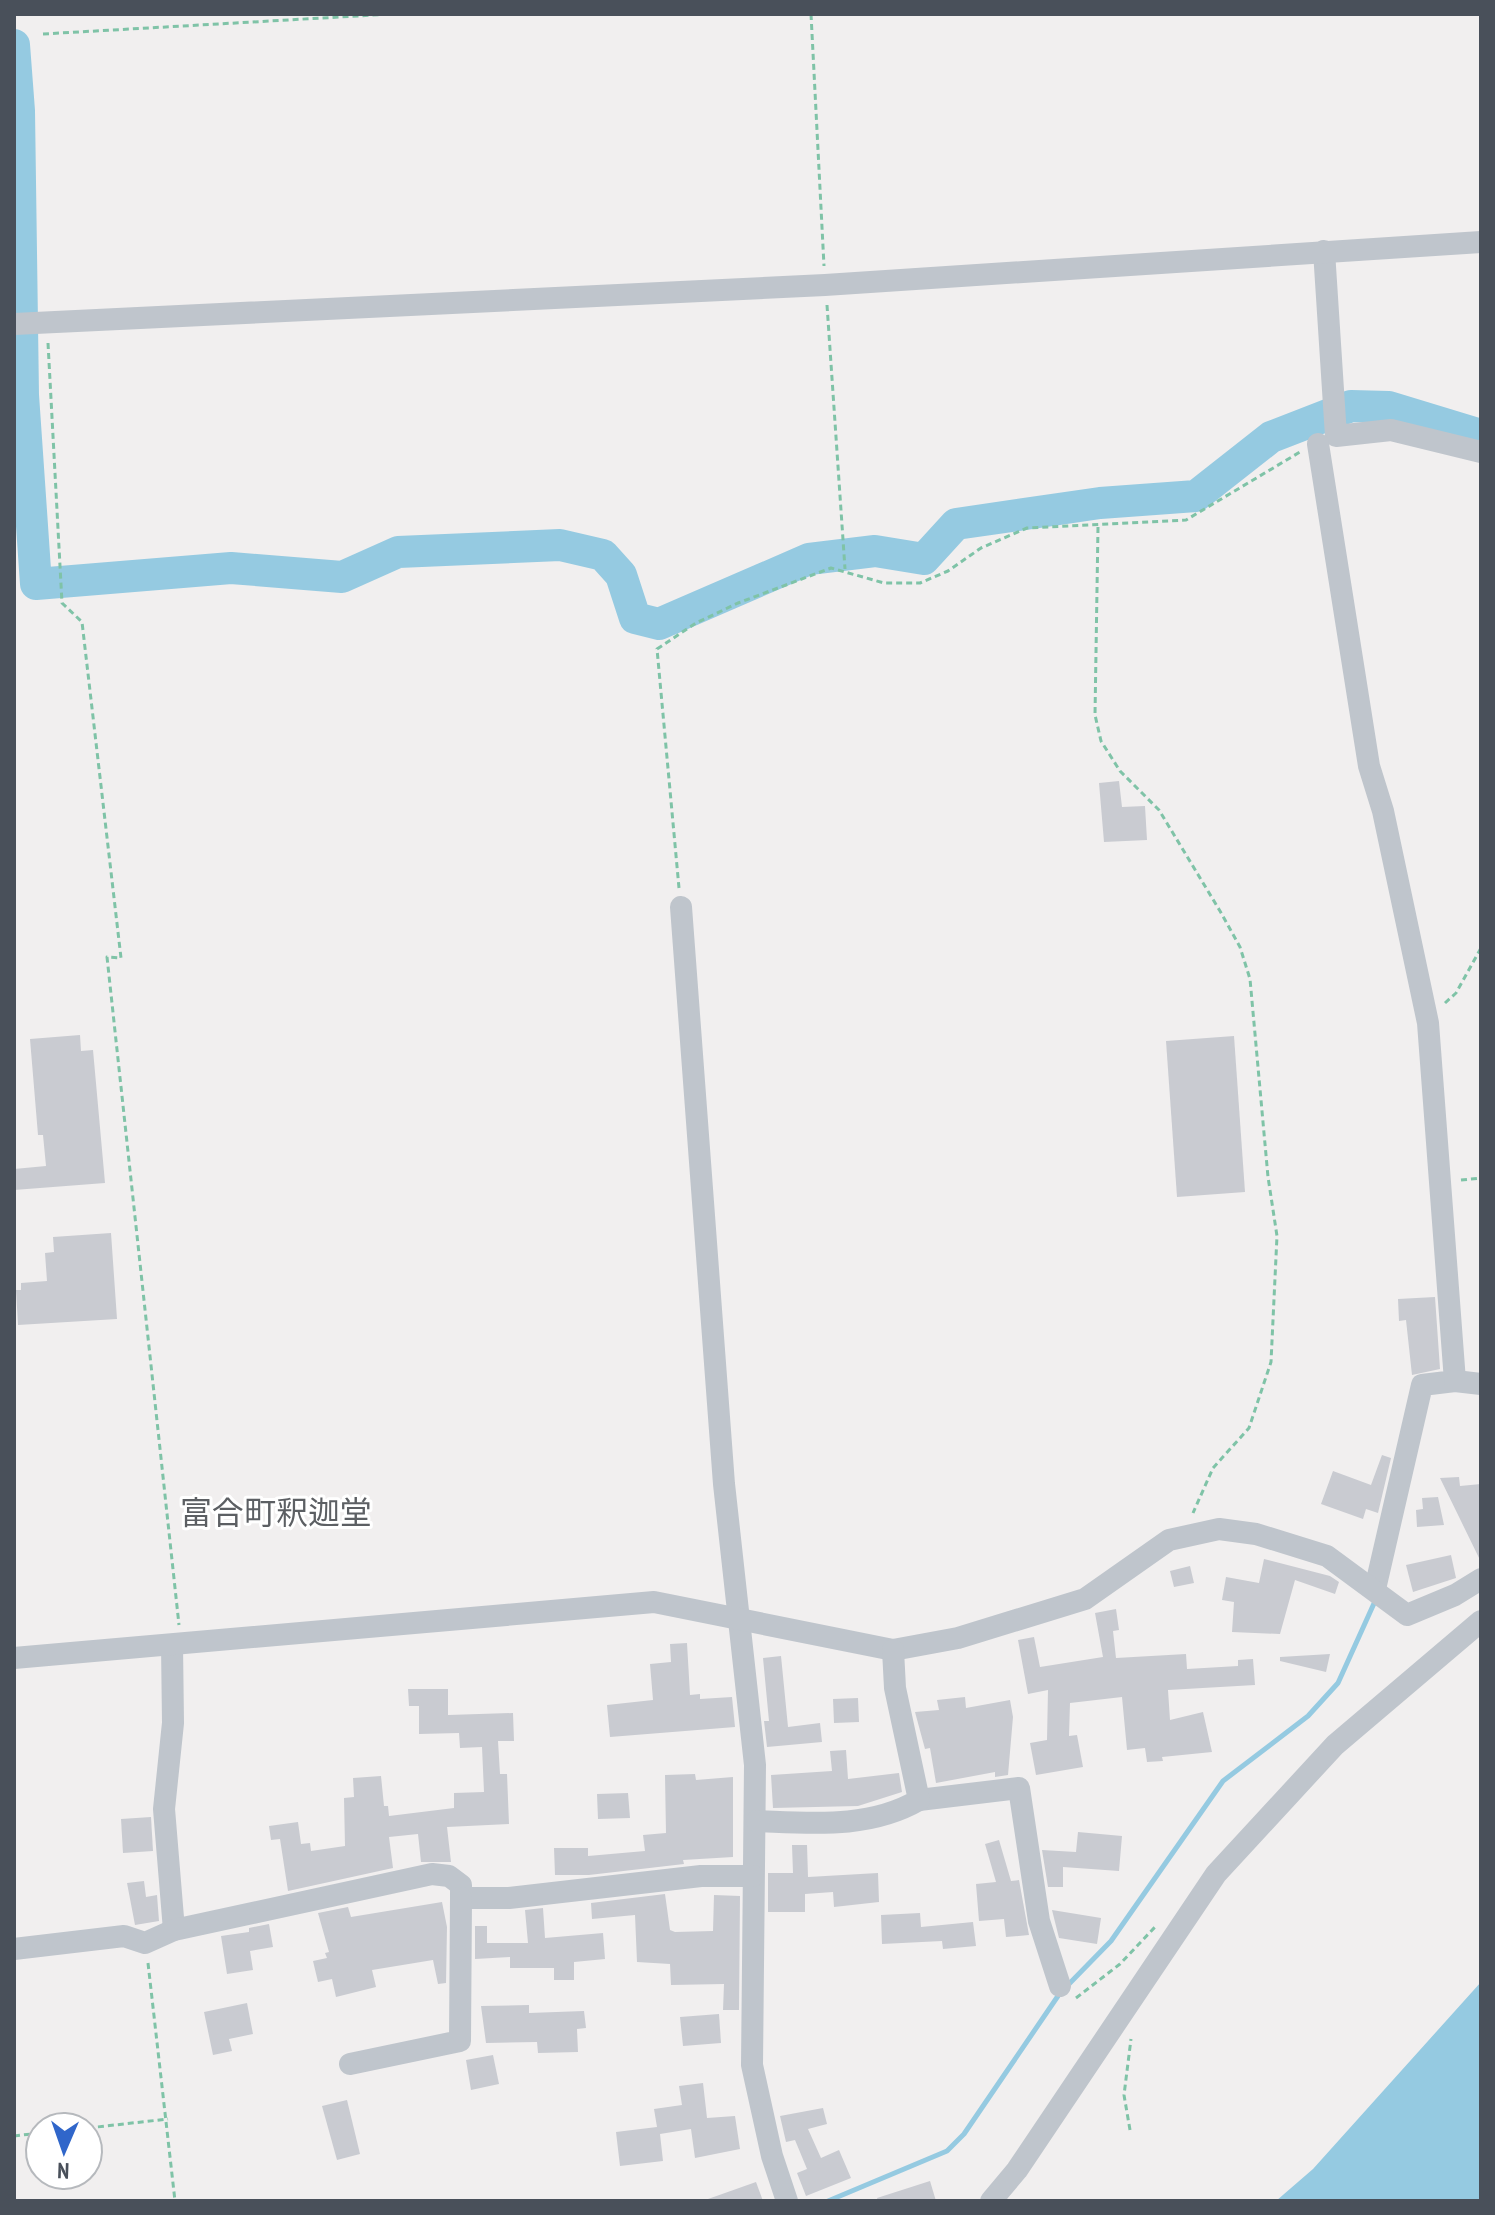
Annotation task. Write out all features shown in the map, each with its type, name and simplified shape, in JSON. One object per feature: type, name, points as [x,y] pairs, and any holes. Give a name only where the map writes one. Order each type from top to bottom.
[{"type":"street","points":[[14,324],[825,285],[1481,242]]},
{"type":"street","points":[[1324,251],[1333,391],[1327,440],[1369,766],[1383,811],[1427,1019],[1455,1381]]},
{"type":"street","points":[[1327,440],[1391,430],[1481,452]]},
{"type":"street","points":[[681,907],[724,1484],[755,1765],[757,1821],[753,1876],[752,2065],[772,2156],[787,2201]]},
{"type":"street","points":[[1379,1593],[1415,1454],[1422,1385],[1455,1381],[1481,1384]]},
{"type":"street","points":[[14,1658],[654,1602],[893,1650],[958,1638],[1085,1599],[1169,1540],[1190,1538],[1219,1529],[1256,1534],[1327,1556],[1407,1615],[1455,1595],[1481,1579]]},
{"type":"street","points":[[991,2201],[1017,2170],[1216,1874],[1335,1745],[1481,1621]]},
{"type":"street","points":[[174,1930],[164,1809],[177,1645]]},
{"type":"street","points":[[893,1650],[895,1688],[919,1800]]},
{"type":"street","points":[[757,1821],[819,1824],[870,1820],[919,1800],[1019,1788],[1039,1921],[1064,1990]]},
{"type":"street","points":[[14,1949],[124,1936],[145,1943],[174,1930],[432,1874],[449,1876],[461,1885],[460,2041],[350,2064]]},
{"type":"street","points":[[461,1898],[509,1898],[701,1876],[753,1876]]},
{"type":"path","points":[[43,34],[392,14]]},
{"type":"path","points":[[811,14],[825,285],[845,571]]},
{"type":"path","points":[[46,322],[62,603],[82,622],[121,958],[107,957],[177,1645]]},
{"type":"path","points":[[681,907],[657,649],[696,623],[738,603],[831,568],[884,583],[920,583],[948,571],[981,548],[1027,528],[1098,527],[1186,520],[1290,457],[1327,440]]},
{"type":"path","points":[[1098,527],[1095,715],[1101,741],[1120,771],[1159,810],[1240,947],[1250,979],[1268,1177],[1277,1236],[1271,1362],[1249,1428],[1213,1468],[1199,1497],[1193,1511],[1190,1538]]},
{"type":"path","points":[[1427,1019],[1456,993],[1481,948]]},
{"type":"path","points":[[1064,1990],[1077,1999],[1120,1964],[1160,1921]]},
{"type":"path","points":[[145,1943],[168,2119],[175,2201]]},
{"type":"path","points":[[1130,2130],[1124,2095],[1129,2044],[1134,2031]]},
{"type":"path","points":[[104,2126],[168,2119]]},
{"type":"water","points":[[1481,1982],[1481,2201],[1276,2201],[1313,2169]]},
{"type":"building","points":[[1119,781],[1122,807],[1145,806],[1147,840],[1104,842],[1099,783]]},
{"type":"building","points":[[80,1035],[81,1051],[93,1050],[105,1183],[14,1190],[14,1169],[46,1166],[43,1135],[38,1135],[30,1039]]},
{"type":"building","points":[[1234,1036],[1245,1192],[1177,1197],[1166,1041]]},
{"type":"building","points":[[111,1233],[117,1319],[18,1325],[16,1290],[21,1290],[21,1283],[47,1281],[45,1253],[54,1252],[53,1237]]},
{"type":"building","points":[[1435,1297],[1440,1369],[1412,1375],[1406,1320],[1399,1321],[1398,1299]]},
{"type":"building","points":[[1382,1455],[1391,1458],[1378,1513],[1366,1509],[1363,1519],[1321,1504],[1333,1471],[1371,1485]]},
{"type":"building","points":[[1459,1477],[1460,1486],[1481,1484],[1481,1562],[1440,1478]]},
{"type":"building","points":[[1438,1497],[1444,1525],[1417,1527],[1416,1510],[1423,1509],[1422,1498]]},
{"type":"building","points":[[1451,1555],[1456,1578],[1413,1592],[1406,1565]]},
{"type":"building","points":[[1264,1559],[1330,1576],[1339,1582],[1335,1594],[1295,1580],[1280,1634],[1232,1632],[1234,1602],[1222,1600],[1226,1577],[1259,1583]]},
{"type":"building","points":[[1190,1566],[1194,1583],[1174,1587],[1170,1571]]},
{"type":"building","points":[[1116,1609],[1119,1630],[1113,1631],[1116,1658],[1186,1654],[1187,1669],[1238,1666],[1238,1660],[1253,1659],[1255,1685],[1168,1690],[1170,1720],[1203,1712],[1212,1752],[1162,1757],[1163,1761],[1147,1762],[1145,1748],[1127,1750],[1122,1697],[1070,1703],[1069,1736],[1077,1735],[1083,1767],[1036,1775],[1030,1743],[1047,1740],[1048,1690],[1028,1694],[1018,1640],[1034,1637],[1040,1667],[1103,1657],[1095,1613]]},
{"type":"building","points":[[687,1643],[690,1695],[700,1694],[700,1699],[732,1697],[735,1727],[610,1737],[607,1705],[653,1700],[650,1664],[671,1662],[670,1644]]},
{"type":"building","points":[[1330,1654],[1326,1672],[1280,1661],[1280,1657]]},
{"type":"building","points":[[781,1656],[788,1727],[820,1723],[822,1742],[767,1747],[764,1721],[769,1721],[763,1658]]},
{"type":"building","points":[[408,1689],[448,1689],[448,1715],[513,1713],[514,1741],[498,1741],[500,1774],[507,1774],[509,1824],[447,1827],[451,1862],[421,1862],[418,1834],[389,1837],[393,1868],[288,1891],[280,1839],[271,1840],[269,1826],[298,1822],[301,1844],[310,1843],[311,1851],[345,1846],[344,1798],[354,1797],[353,1778],[381,1776],[384,1806],[388,1806],[389,1816],[454,1808],[454,1793],[484,1792],[482,1747],[460,1748],[459,1733],[419,1734],[419,1706],[409,1706]]},
{"type":"building","points":[[965,1697],[966,1708],[1010,1700],[1013,1717],[1008,1775],[995,1777],[995,1772],[936,1783],[930,1748],[925,1749],[915,1712],[939,1710],[937,1700]]},
{"type":"building","points":[[858,1698],[859,1722],[834,1723],[833,1699]]},
{"type":"building","points":[[846,1750],[848,1779],[899,1773],[902,1792],[858,1806],[773,1808],[771,1775],[832,1771],[830,1751]]},
{"type":"building","points":[[695,1774],[696,1780],[733,1777],[733,1857],[683,1860],[684,1864],[589,1875],[555,1875],[554,1848],[588,1848],[588,1856],[645,1851],[643,1835],[666,1833],[665,1775]]},
{"type":"building","points":[[628,1793],[630,1818],[598,1819],[597,1794]]},
{"type":"building","points":[[151,1817],[153,1851],[123,1853],[121,1819]]},
{"type":"building","points":[[1078,1832],[1122,1836],[1119,1871],[1063,1867],[1063,1887],[1048,1887],[1042,1850],[1076,1852]]},
{"type":"building","points":[[999,1840],[1011,1881],[1019,1880],[1029,1935],[1006,1937],[1004,1919],[979,1921],[976,1884],[996,1882],[985,1844]]},
{"type":"building","points":[[792,1845],[807,1845],[808,1877],[878,1873],[879,1902],[834,1907],[833,1892],[805,1894],[805,1912],[768,1912],[768,1873],[793,1873]]},
{"type":"building","points":[[144,1881],[146,1897],[157,1895],[159,1921],[135,1925],[127,1883]]},
{"type":"building","points":[[665,1894],[670,1930],[675,1932],[713,1931],[714,1895],[740,1896],[739,2010],[723,2010],[724,1984],[671,1985],[670,1964],[637,1962],[635,1915],[592,1919],[591,1903]]},
{"type":"building","points":[[442,1902],[447,1927],[446,1983],[438,1984],[433,1960],[372,1970],[376,1987],[336,1997],[332,1979],[318,1982],[313,1961],[327,1958],[325,1953],[329,1952],[318,1913],[348,1907],[351,1917]]},
{"type":"building","points":[[543,1908],[545,1938],[603,1933],[605,1959],[574,1962],[574,1980],[554,1980],[554,1968],[510,1968],[510,1957],[475,1959],[475,1926],[487,1926],[487,1943],[528,1943],[525,1910]]},
{"type":"building","points":[[1052,1910],[1101,1918],[1097,1944],[1059,1938]]},
{"type":"building","points":[[920,1913],[921,1927],[973,1922],[976,1946],[943,1949],[942,1941],[882,1944],[881,1915]]},
{"type":"building","points":[[269,1924],[273,1947],[250,1951],[253,1970],[227,1974],[221,1936],[249,1932],[249,1928]]},
{"type":"building","points":[[247,2003],[253,2034],[229,2039],[232,2051],[213,2055],[204,2012]]},
{"type":"building","points":[[529,2005],[529,2013],[584,2011],[586,2028],[577,2029],[578,2052],[538,2053],[537,2042],[486,2043],[481,2006]]},
{"type":"building","points":[[719,2014],[721,2043],[683,2046],[680,2017]]},
{"type":"building","points":[[493,2055],[499,2084],[471,2090],[466,2060]]},
{"type":"building","points":[[703,2083],[707,2118],[735,2116],[740,2149],[695,2158],[691,2129],[660,2134],[663,2161],[620,2166],[616,2132],[657,2127],[654,2109],[682,2105],[679,2086]]},
{"type":"building","points":[[347,2100],[360,2154],[337,2160],[322,2106]]},
{"type":"building","points":[[823,2108],[827,2124],[808,2129],[821,2158],[839,2150],[851,2178],[806,2196],[797,2173],[807,2169],[795,2140],[786,2142],[780,2116]]},
{"type":"building","points":[[930,2181],[936,2201],[878,2201],[877,2198]]},
{"type":"building","points":[[756,2182],[763,2201],[708,2199]]},
{"type":"waterway","points":[[14,45],[19,111],[23,395],[36,584],[231,568],[342,577],[398,552],[560,545],[603,555],[621,575],[635,618],[659,624],[809,559],[875,551],[924,559],[956,524],[1100,503],[1196,496],[1271,437],[1351,406],[1389,407],[1481,435]]},
{"type":"waterway","points":[[1067,1986],[1111,1941],[1223,1781],[1308,1716],[1338,1683],[1376,1599]]},
{"type":"waterway","points":[[828,2201],[947,2151],[964,2134],[1060,1993]]},
{"type":"district","name":"富合町釈迦堂","points":[[276,1513]]}]
